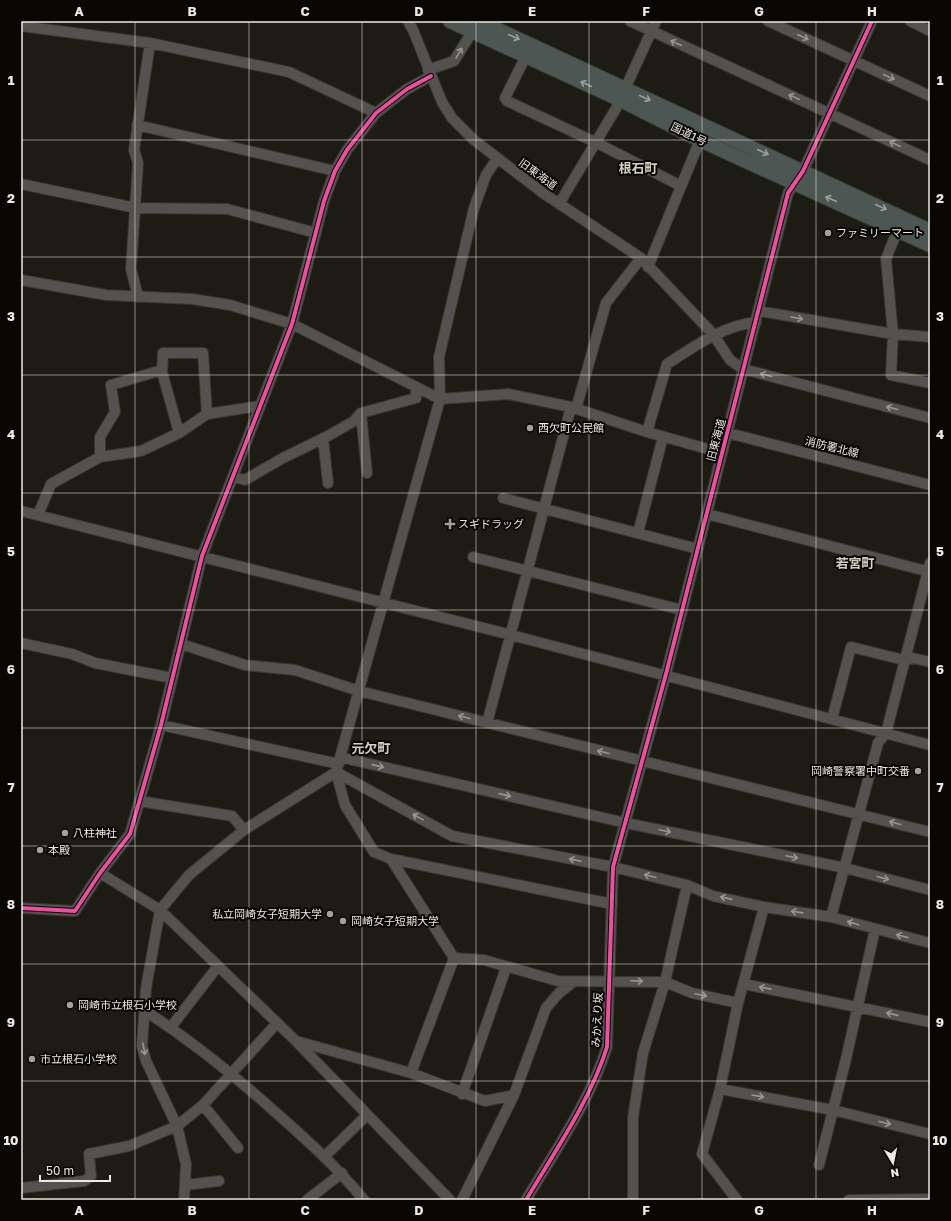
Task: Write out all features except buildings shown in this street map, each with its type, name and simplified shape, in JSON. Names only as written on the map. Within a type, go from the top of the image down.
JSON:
[{"type":"highway","name":"国道1号","points":[[450,21],[478,23],[623,95],[700,140],[898,229],[930,245]]},
{"type":"highway","name":"国道1号","points":[[478,23],[526,56],[623,95],[929,226]]},
{"type":"street","name":"旧東海道","points":[[408,21],[442,102],[452,118],[474,140],[497,159],[559,204],[641,258],[713,334],[730,360],[743,369],[666,674]]},
{"type":"street","points":[[630,21],[930,160]]},
{"type":"street","points":[[559,204],[597,143],[623,95],[656,21]]},
{"type":"street","points":[[768,21],[930,96]]},
{"type":"street","points":[[872,21],[803,171],[788,193],[743,369],[930,418]]},
{"type":"street","points":[[910,21],[930,31]]},
{"type":"street","points":[[21,908],[75,911],[130,834],[161,725],[202,556],[234,477],[259,406],[292,324],[324,201],[335,171],[347,150],[376,114],[429,73],[454,61],[478,23]]},
{"type":"street","points":[[21,26],[150,43],[289,72],[376,114]]},
{"type":"street","points":[[138,297],[131,269],[138,163],[134,150],[150,43]]},
{"type":"street","points":[[526,56],[505,98],[507,101],[597,143],[681,186]]},
{"type":"street","points":[[137,125],[335,171]]},
{"type":"street","points":[[648,267],[700,140]]},
{"type":"street","points":[[497,159],[486,175],[472,215],[439,357],[440,399],[338,764],[345,805],[374,852],[391,859],[612,904]]},
{"type":"street","points":[[21,184],[136,208],[227,209],[316,233]]},
{"type":"street","points":[[898,229],[886,259],[893,334],[891,375],[930,383]]},
{"type":"street","points":[[487,723],[543,508],[606,303],[641,258]]},
{"type":"street","points":[[21,280],[106,295],[192,299],[230,305],[292,324],[440,399],[508,394],[573,408],[663,437],[722,453]]},
{"type":"street","points":[[759,311],[893,334],[930,337]]},
{"type":"street","points":[[647,432],[667,364],[713,334],[747,323],[756,322]]},
{"type":"street","points":[[180,433],[162,370],[163,353],[203,353],[207,414]]},
{"type":"street","points":[[100,456],[100,436],[115,412],[111,385],[162,370]]},
{"type":"street","points":[[234,477],[246,480],[283,458],[354,421],[361,413],[416,398],[416,387]]},
{"type":"street","points":[[38,515],[51,484],[100,456],[141,451],[180,433],[207,414],[259,406]]},
{"type":"street","points":[[361,413],[367,473]]},
{"type":"street","name":"消防署北線","points":[[728,433],[930,485]]},
{"type":"street","points":[[638,533],[663,437]]},
{"type":"street","points":[[323,438],[328,483]]},
{"type":"street","points":[[504,498],[698,549]]},
{"type":"street","points":[[21,511],[511,634],[930,745]]},
{"type":"street","points":[[707,514],[929,569],[904,660],[886,734],[878,742],[831,917]]},
{"type":"street","points":[[473,557],[682,610]]},
{"type":"street","points":[[21,643],[72,654],[95,663],[172,678]]},
{"type":"street","points":[[181,644],[245,665],[295,670],[358,691],[641,762],[859,813],[930,832]]},
{"type":"street","points":[[832,719],[851,647],[904,660],[913,658],[930,662]]},
{"type":"street","name":"みかえり坂","points":[[526,1200],[588,1093],[600,1068],[607,1046],[608,980],[613,867],[666,674]]},
{"type":"street","points":[[161,725],[338,764],[845,868],[930,890]]},
{"type":"street","points":[[184,1200],[186,1164],[177,1126],[146,1061],[142,1046],[146,988],[160,910],[189,875],[244,830],[338,764]]},
{"type":"street","points":[[338,764],[452,836],[613,867],[687,885],[713,896],[764,907],[831,917],[930,943]]},
{"type":"street","points":[[140,801],[232,816],[244,830]]},
{"type":"street","points":[[391,859],[454,958]]},
{"type":"street","points":[[100,874],[160,910],[296,1041],[450,1200]]},
{"type":"street","points":[[633,1200],[633,1117],[643,1053],[665,982],[687,885]]},
{"type":"street","points":[[737,1200],[702,1154],[720,1089],[738,1003],[764,907]]},
{"type":"street","points":[[819,1165],[875,929]]},
{"type":"street","points":[[454,958],[484,960],[506,968],[558,981],[573,982],[608,980],[665,982],[692,993],[738,1003]]},
{"type":"street","points":[[411,1073],[454,958]]},
{"type":"street","points":[[171,1027],[218,966]]},
{"type":"street","points":[[462,1094],[506,968]]},
{"type":"street","points":[[462,1200],[514,1094],[546,1008],[559,993],[573,982]]},
{"type":"street","points":[[744,984],[930,1022]]},
{"type":"street","points":[[144,1010],[171,1027],[232,1074],[325,1156],[342,1173],[364,1200]]},
{"type":"street","points":[[21,1188],[84,1181],[91,1176],[89,1154],[129,1146],[177,1126],[203,1105],[277,1023]]},
{"type":"street","points":[[296,1041],[411,1073],[462,1094],[485,1101],[514,1094]]},
{"type":"street","points":[[720,1089],[833,1110],[930,1134]]},
{"type":"street","points":[[203,1105],[238,1148]]},
{"type":"street","points":[[325,1156],[367,1115]]},
{"type":"street","points":[[307,1200],[342,1173]]},
{"type":"street","points":[[185,1185],[219,1181]]},
{"type":"street","points":[[849,1200],[930,1199]]},
{"type":"cycle path","points":[[526,1200],[582,1106],[600,1067],[607,1047],[613,867],[666,674],[788,193],[803,171],[872,21]]},
{"type":"cycle path","points":[[21,908],[75,911],[100,873],[130,834],[161,725],[202,556],[292,324],[324,201],[335,171],[347,150],[376,113],[407,89],[431,76]]},
{"type":"place","name":"ファミリーマート","points":[[828,233]]},
{"type":"place","name":"西欠町公民館","points":[[530,428]]},
{"type":"place","name":"スギドラッグ","points":[[450,524]]},
{"type":"place","name":"岡崎警察署中町交番","points":[[918,771]]},
{"type":"place","name":"八柱神社","points":[[65,833]]},
{"type":"place","name":"本殿","points":[[40,850]]},
{"type":"place","name":"私立岡崎女子短期大学","points":[[330,914]]},
{"type":"place","name":"岡崎女子短期大学","points":[[343,921]]},
{"type":"place","name":"岡崎市立根石小学校","points":[[70,1005]]},
{"type":"place","name":"市立根石小学校","points":[[32,1059]]},
{"type":"district","name":"根石町","points":[[638,168]]},
{"type":"district","name":"若宮町","points":[[855,563]]},
{"type":"district","name":"元欠町","points":[[371,748]]}]
